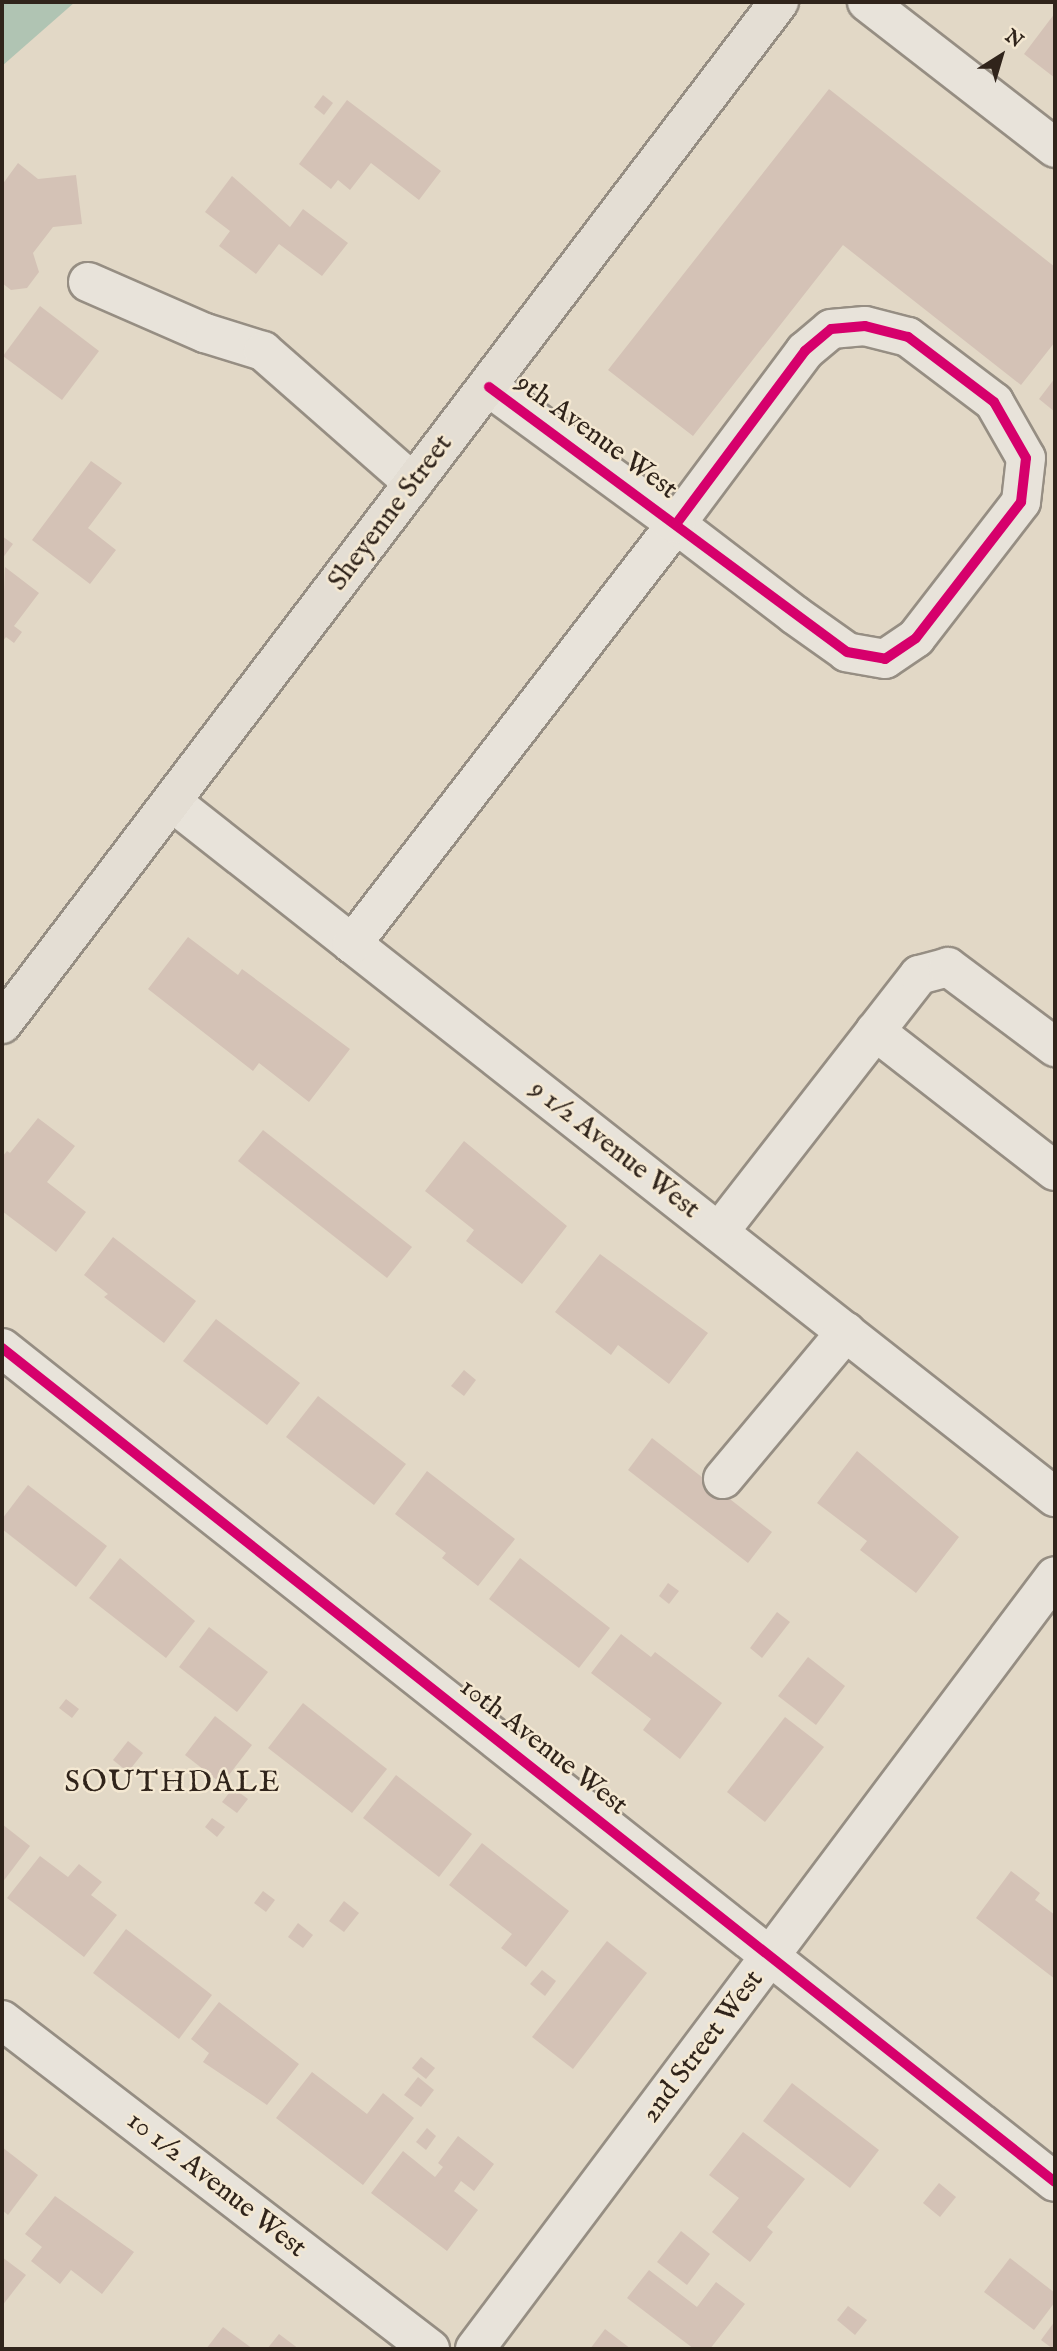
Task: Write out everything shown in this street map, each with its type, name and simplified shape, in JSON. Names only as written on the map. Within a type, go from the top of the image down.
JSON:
[{"type":"main road","name":"Sheyenne Street","points":[[2,1024],[489,387],[779,2]]},
{"type":"street","points":[[867,2],[1055,148]]},
{"type":"street","points":[[88,282],[205,333],[262,351],[413,483]]},
{"type":"street","name":"9th Avenue West","points":[[489,387],[847,652],[885,659],[916,638],[1021,502],[1026,458],[994,402],[908,337],[866,326],[831,329],[805,351],[676,524]]},
{"type":"street","points":[[352,944],[676,524]]},
{"type":"street","name":"9 1/2 Avenue West","points":[[172,802],[1055,1497]]},
{"type":"street","points":[[719,1232],[919,975],[948,967],[1055,1047]]},
{"type":"street","points":[[875,1031],[1055,1171]]},
{"type":"street","points":[[723,1479],[846,1332]]},
{"type":"street","name":"10th Avenue West","points":[[2,1348],[1055,2182]]},
{"type":"street","name":"2nd Street West","points":[[475,2349],[1055,1576]]},
{"type":"street","name":"10 1/2 Avenue West","points":[[2,2021],[430,2349]]},
{"type":"shaded area","points":[[2,2],[75,2],[2,66]]},
{"type":"building","points":[[1055,13],[1055,78],[1024,54]]},
{"type":"building","points":[[829,89],[1055,267],[1055,342],[1021,385],[843,245],[693,436],[608,370]]},
{"type":"building","points":[[323,95],[333,103],[324,115],[314,107]]},
{"type":"building","points":[[347,100],[441,171],[419,200],[371,163],[350,190],[338,180],[331,189],[299,164]]},
{"type":"building","points":[[18,163],[38,179],[76,175],[82,224],[53,227],[33,253],[39,272],[27,288],[11,290],[2,283],[2,185]]},
{"type":"building","points":[[232,176],[290,227],[303,209],[348,243],[322,276],[279,244],[256,274],[219,246],[230,231],[205,212]]},
{"type":"building","points":[[40,306],[99,351],[62,400],[3,356]]},
{"type":"building","points":[[1055,378],[1055,412],[1039,399]]},
{"type":"building","points":[[91,461],[122,483],[88,528],[116,550],[90,584],[32,540]]},
{"type":"building","points":[[2,536],[13,544],[2,559]]},
{"type":"building","points":[[5,567],[39,593],[14,626],[22,632],[14,643],[6,637],[2,642]]},
{"type":"building","points":[[188,937],[238,975],[242,969],[350,1049],[309,1102],[259,1063],[253,1071],[148,989]]},
{"type":"building","points":[[38,1118],[75,1146],[47,1182],[86,1212],[56,1252],[2,1211],[2,1157],[7,1151],[10,1153]]},
{"type":"building","points":[[263,1130],[412,1247],[387,1278],[238,1161]]},
{"type":"building","points":[[464,1141],[567,1226],[522,1284],[466,1241],[474,1230],[425,1191]]},
{"type":"building","points":[[113,1237],[196,1301],[164,1343],[104,1297],[108,1294],[84,1275]]},
{"type":"building","points":[[600,1254],[708,1333],[669,1384],[618,1345],[611,1355],[555,1312]]},
{"type":"building","points":[[216,1319],[300,1383],[267,1425],[183,1361]]},
{"type":"building","points":[[464,1370],[476,1380],[464,1396],[451,1386]]},
{"type":"building","points":[[318,1396],[406,1464],[374,1505],[286,1437]]},
{"type":"building","points":[[652,1438],[772,1532],[748,1563],[628,1470]]},
{"type":"building","points":[[857,1451],[959,1537],[916,1593],[860,1550],[867,1541],[817,1503]]},
{"type":"building","points":[[427,1471],[515,1539],[478,1586],[442,1558],[446,1553],[395,1514]]},
{"type":"building","points":[[28,1485],[107,1546],[76,1587],[2,1529],[2,1519]]},
{"type":"building","points":[[120,1558],[195,1621],[166,1658],[89,1598]]},
{"type":"building","points":[[520,1558],[610,1628],[579,1668],[489,1599]]},
{"type":"building","points":[[668,1583],[679,1591],[669,1604],[659,1596]]},
{"type":"building","points":[[777,1612],[790,1622],[762,1658],[750,1648]]},
{"type":"building","points":[[209,1627],[268,1672],[237,1712],[179,1667]]},
{"type":"building","points":[[621,1634],[651,1657],[655,1652],[722,1703],[680,1759],[643,1730],[651,1719],[591,1673]]},
{"type":"building","points":[[808,1657],[845,1686],[816,1725],[778,1696]]},
{"type":"building","points":[[66,1699],[79,1709],[72,1718],[59,1708]]},
{"type":"building","points":[[303,1703],[387,1769],[352,1813],[268,1748]]},
{"type":"building","points":[[215,1716],[252,1745],[222,1784],[185,1755]]},
{"type":"building","points":[[785,1717],[824,1747],[765,1822],[727,1792]]},
{"type":"building","points":[[128,1741],[143,1753],[128,1772],[113,1760]]},
{"type":"building","points":[[396,1775],[472,1834],[439,1877],[363,1818]]},
{"type":"building","points":[[233,1788],[248,1799],[237,1813],[222,1802]]},
{"type":"building","points":[[212,1818],[225,1827],[217,1837],[205,1827]]},
{"type":"building","points":[[2,1824],[30,1846],[2,1883]]},
{"type":"building","points":[[482,1843],[569,1911],[526,1967],[501,1948],[512,1934],[449,1885]]},
{"type":"building","points":[[40,1856],[68,1877],[79,1864],[102,1882],[91,1895],[117,1915],[84,1957],[7,1898]]},
{"type":"building","points":[[1011,1871],[1040,1893],[1035,1900],[1055,1915],[1055,1979],[976,1918]]},
{"type":"building","points":[[263,1891],[275,1900],[266,1912],[254,1903]]},
{"type":"building","points":[[344,1901],[359,1913],[344,1932],[329,1921]]},
{"type":"building","points":[[298,1923],[313,1935],[303,1948],[288,1937]]},
{"type":"building","points":[[126,1929],[212,1995],[179,2039],[93,1973]]},
{"type":"building","points":[[607,1941],[647,1973],[573,2069],[532,2037]]},
{"type":"building","points":[[542,1970],[556,1981],[545,1996],[530,1984]]},
{"type":"building","points":[[219,2002],[299,2064],[267,2105],[203,2062],[209,2053],[191,2039]]},
{"type":"building","points":[[421,2057],[435,2068],[426,2079],[412,2068]]},
{"type":"building","points":[[312,2072],[367,2114],[383,2093],[414,2118],[363,2185],[276,2118]]},
{"type":"building","points":[[418,2077],[434,2090],[421,2107],[404,2095]]},
{"type":"building","points":[[792,2083],[879,2150],[850,2188],[763,2121]]},
{"type":"building","points":[[427,2128],[436,2136],[426,2150],[416,2142]]},
{"type":"building","points":[[743,2132],[805,2179],[767,2227],[773,2232],[750,2262],[712,2232],[739,2198],[709,2175]]},
{"type":"building","points":[[458,2136],[494,2164],[474,2191],[461,2181],[454,2191],[478,2210],[447,2251],[371,2193],[403,2151],[435,2177],[443,2167],[438,2163]]},
{"type":"building","points":[[2,2147],[38,2175],[8,2215],[2,2210]]},
{"type":"building","points":[[939,2183],[956,2197],[940,2217],[923,2203]]},
{"type":"building","points":[[55,2196],[134,2252],[102,2294],[71,2270],[60,2284],[31,2261],[42,2247],[25,2234]]},
{"type":"building","points":[[681,2231],[710,2254],[687,2285],[657,2262]]},
{"type":"building","points":[[2,2257],[26,2275],[2,2306]]},
{"type":"building","points":[[1010,2258],[1055,2293],[1055,2302],[1034,2330],[984,2292]]},
{"type":"building","points":[[649,2270],[697,2307],[716,2282],[745,2304],[710,2349],[694,2349],[627,2298]]},
{"type":"building","points":[[848,2306],[867,2320],[855,2335],[837,2320]]},
{"type":"building","points":[[1055,2321],[1055,2349],[1053,2349],[1041,2340]]},
{"type":"building","points":[[223,2327],[253,2349],[206,2349]]},
{"type":"building","points":[[605,2329],[631,2349],[590,2349]]},
{"type":"building","points":[[279,2334],[299,2349],[267,2349]]},
{"type":"cycle path","points":[[489,387],[847,652],[885,659],[916,638],[1021,502],[1026,458],[994,402],[908,337],[865,326],[831,329],[805,351],[676,524]]},
{"type":"cycle path","points":[[2,1348],[1055,2182]]},
{"type":"district","name":"SOUTHDALE","points":[[173,1783]]}]
